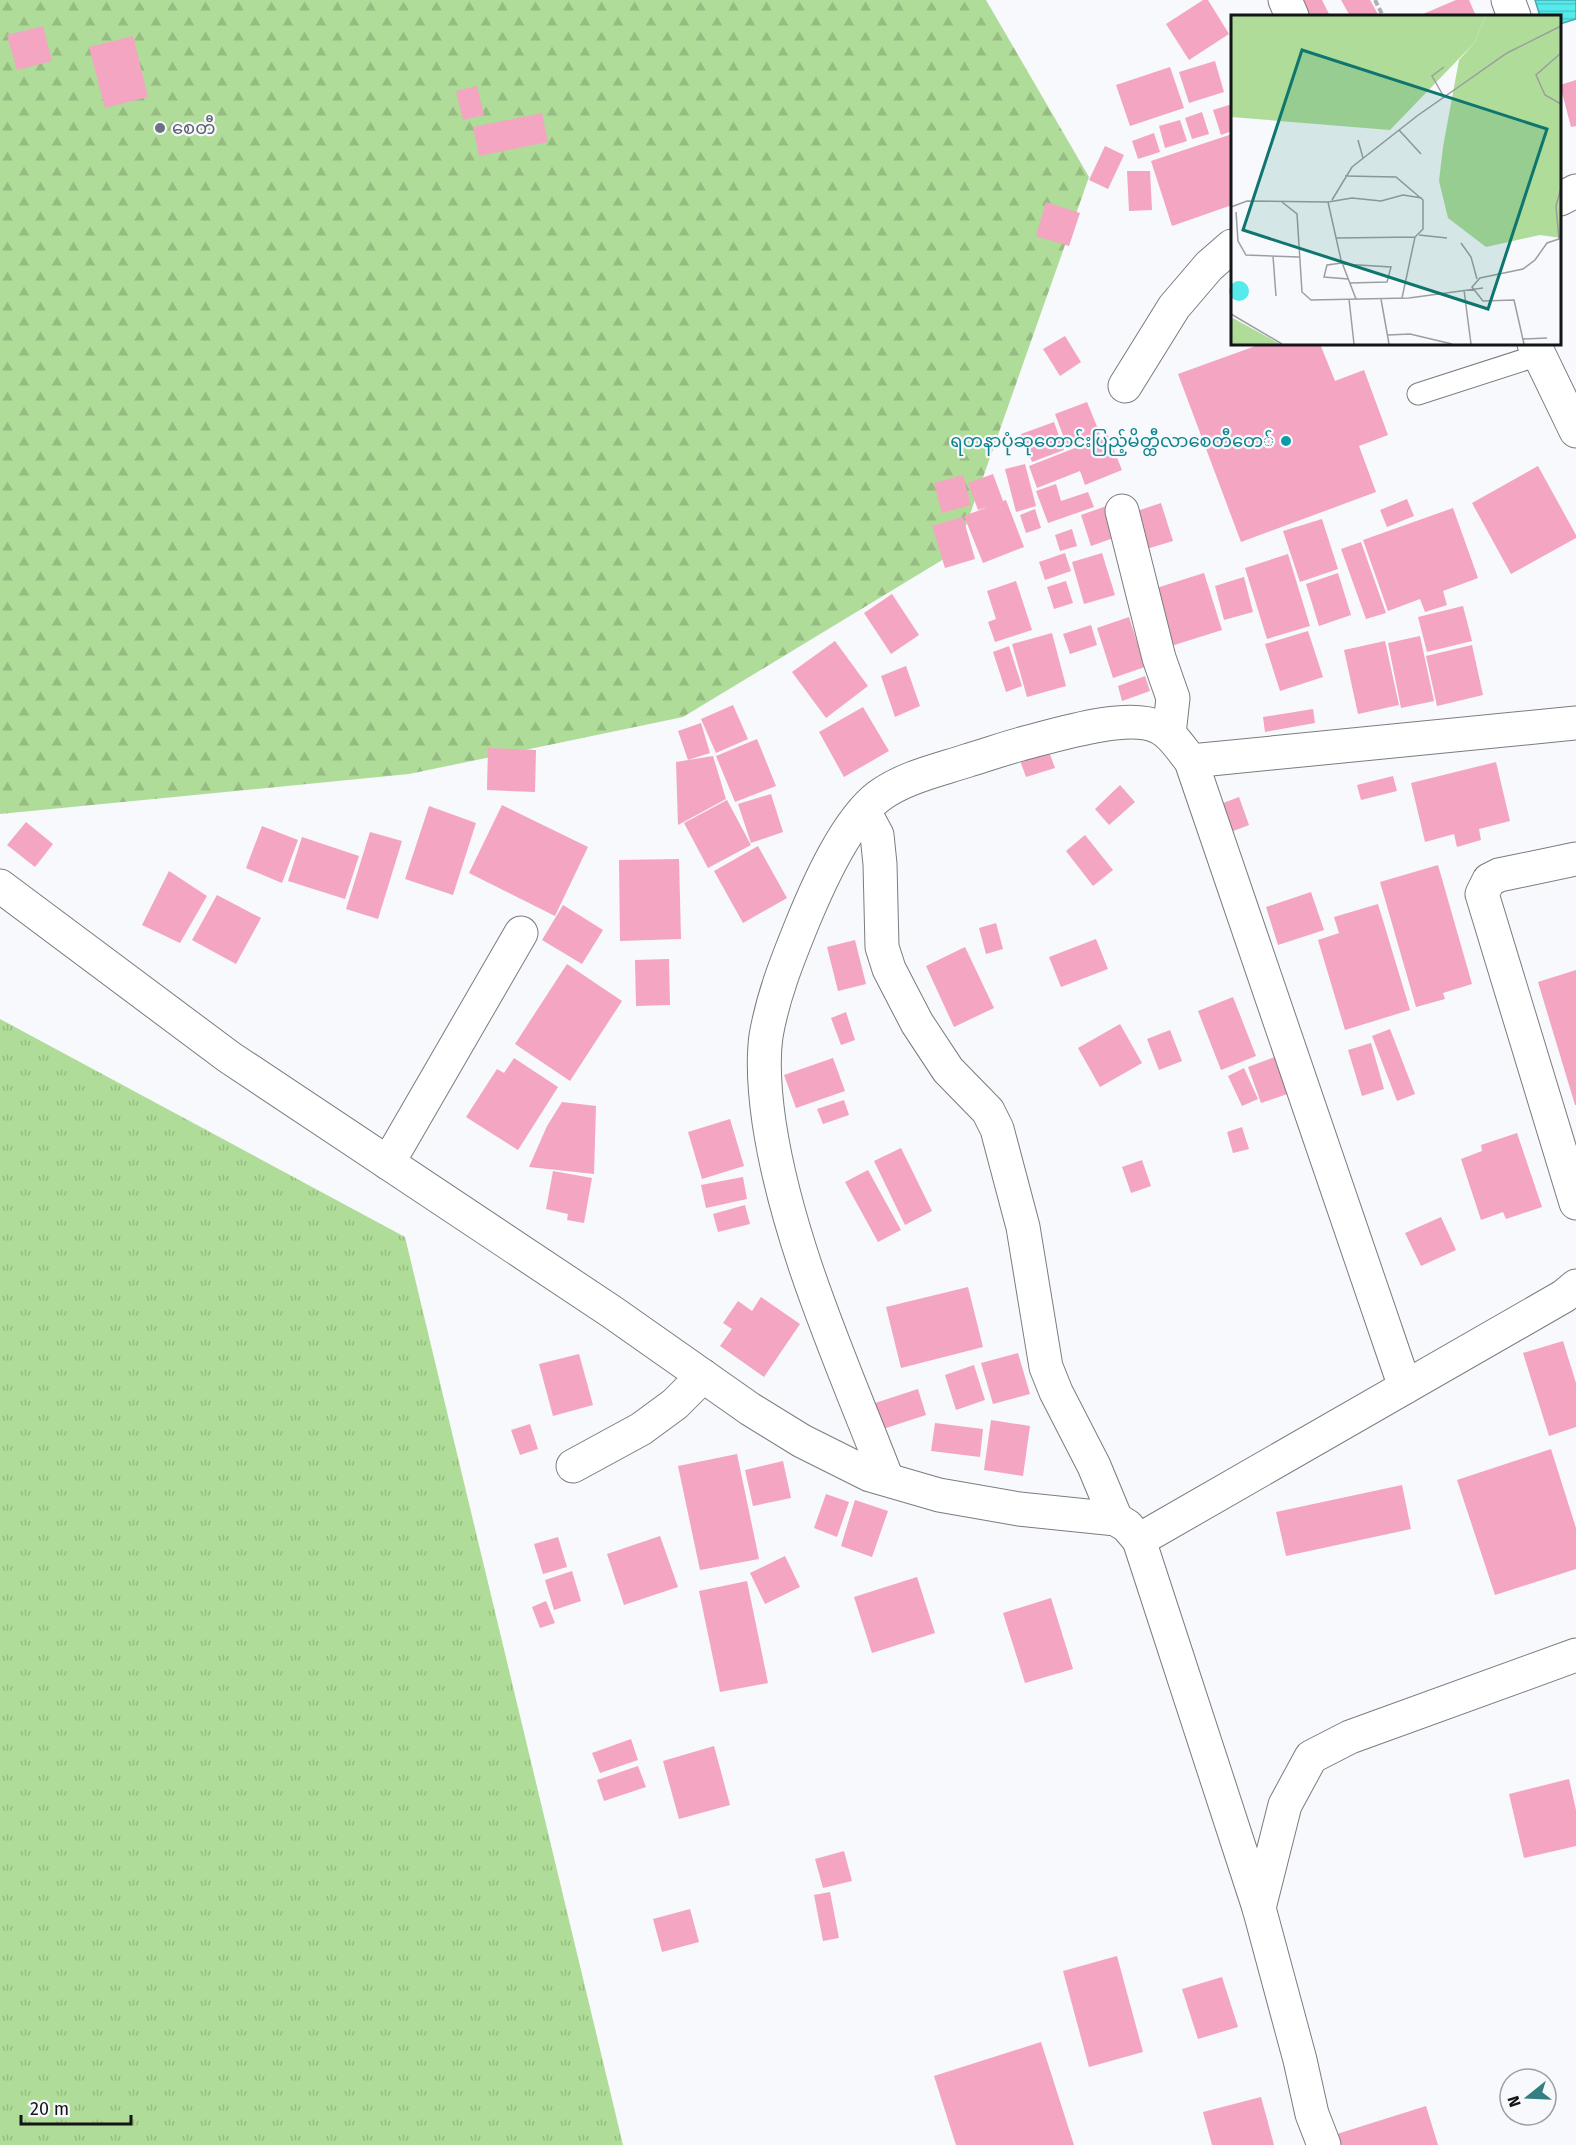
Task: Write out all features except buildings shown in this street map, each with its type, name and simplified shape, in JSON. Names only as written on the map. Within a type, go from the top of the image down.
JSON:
[{"type":"street","points":[[1285,0],[1292,15]]},
{"type":"street","points":[[1508,0],[1514,15]]},
{"type":"street","points":[[1561,198],[1576,191]]},
{"type":"street","points":[[1125,386],[1173,307],[1209,266],[1231,248]]},
{"type":"street","points":[[1537,350],[1576,431]]},
{"type":"street","points":[[1122,511],[1159,658],[1173,698],[1169,734]]},
{"type":"street","points":[[887,1479],[825,1318],[785,1203],[773,1152],[764,1068],[766,1038],[777,984],[831,858],[864,811],[880,795],[921,775],[1012,746],[1082,728],[1109,724],[1145,723],[1169,734],[1191,761],[1405,1387]]},
{"type":"street","points":[[1191,761],[1576,723]]},
{"type":"street","points":[[864,811],[877,835],[882,947],[889,969],[917,1023],[948,1070],[988,1111],[997,1129],[1023,1227],[1046,1368],[1056,1392],[1128,1529],[1259,1908],[1300,2060],[1312,2114],[1323,2145]]},
{"type":"street","points":[[1576,859],[1498,875],[1489,880],[1482,894],[1576,1203]]},
{"type":"street","points":[[3,894],[229,1057],[612,1312],[750,1409],[802,1441],[870,1475],[939,1495],[1128,1529],[1405,1387],[1564,1296],[1576,1286]]},
{"type":"street","points":[[388,1163],[521,933]]},
{"type":"street","points":[[573,1466],[641,1429],[675,1404],[703,1376]]},
{"type":"street","points":[[1259,1908],[1285,1806],[1311,1757],[1350,1737],[1576,1655]]},
{"type":"lane","points":[[1418,394],[1537,350]]},
{"type":"path","points":[[1374,0],[1382,15]]},
{"type":"green space","points":[[0,0],[986,0],[1089,177],[957,551],[683,717],[409,774],[0,814]]},
{"type":"green space","points":[[0,1019],[405,1237],[623,2145],[0,2145]]},
{"type":"water","points":[[1535,0],[1576,0],[1576,19],[1561,24],[1561,15],[1540,15]]},
{"type":"place","name":"စေတီ","points":[[160,128]]},
{"type":"place","name":"ရတနာပုံဆုတောင်းပြည့်မိတ္ထီလာစေတီတေ်","points":[[1286,441]]}]
